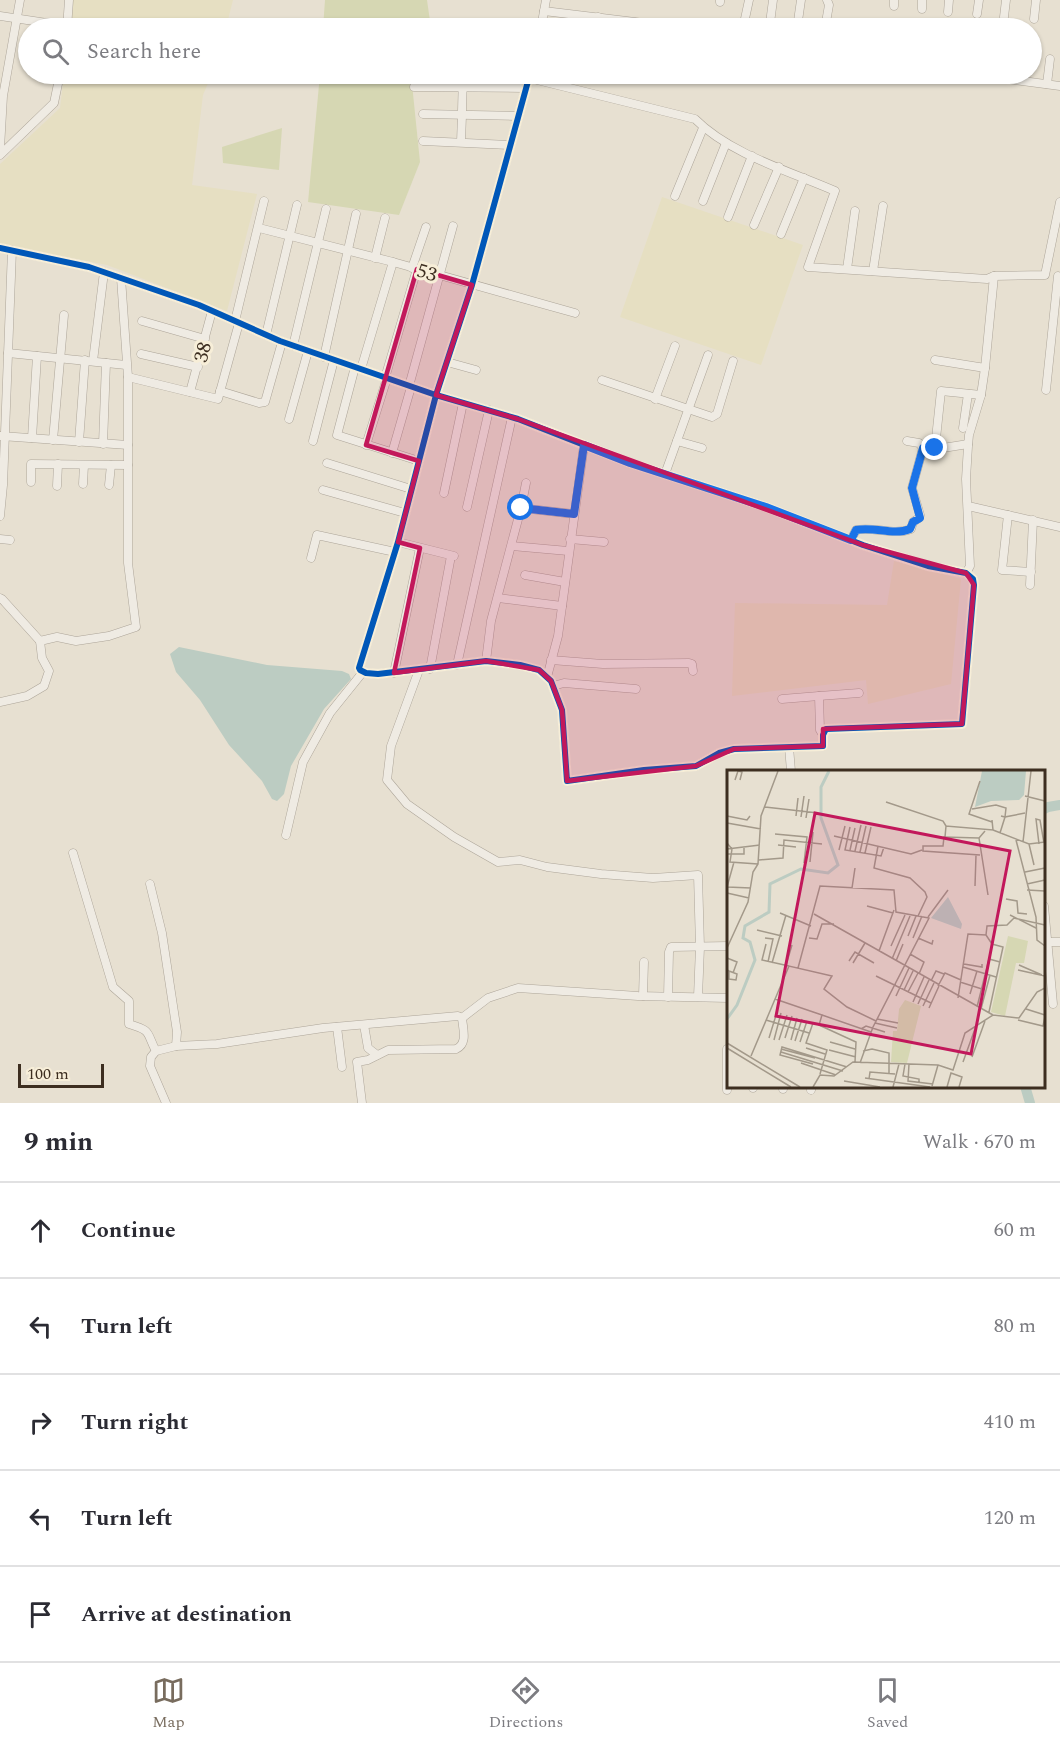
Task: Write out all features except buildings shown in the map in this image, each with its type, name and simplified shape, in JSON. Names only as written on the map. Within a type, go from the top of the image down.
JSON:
[{"type":"street","points":[[0,148],[3,96],[20,0]]},
{"type":"street","points":[[68,18],[69,0]]},
{"type":"street","points":[[543,18],[546,0]]},
{"type":"street","points":[[745,18],[749,0]]},
{"type":"street","points":[[771,18],[773,0]]},
{"type":"street","points":[[798,18],[801,0]]},
{"type":"street","points":[[827,18],[828,0]]},
{"type":"street","points":[[922,0],[922,9]]},
{"type":"street","points":[[948,12],[949,0]]},
{"type":"street","points":[[977,14],[979,0]]},
{"type":"street","points":[[1004,17],[1006,0]]},
{"type":"street","points":[[1034,18],[1036,0]]},
{"type":"street","points":[[544,11],[605,18]]},
{"type":"street","points":[[0,16],[16,18]]},
{"type":"street","points":[[1047,84],[1050,58]]},
{"type":"street","points":[[1042,83],[1060,86]]},
{"type":"street","points":[[0,155],[54,103],[58,84]]},
{"type":"street","points":[[461,142],[462,84]]},
{"type":"street","points":[[286,835],[303,762],[330,713],[361,670],[398,542],[436,395],[472,285],[526,84]]},
{"type":"street","points":[[560,84],[694,119],[726,144],[835,191],[808,267],[987,279],[994,276],[1059,276],[1046,390]]},
{"type":"street","points":[[414,87],[525,88]]},
{"type":"street","points":[[423,114],[462,113],[517,116]]},
{"type":"street","points":[[675,196],[703,128]]},
{"type":"street","points":[[423,141],[509,145]]},
{"type":"street","points":[[703,201],[726,144]]},
{"type":"street","points":[[728,217],[752,156]]},
{"type":"street","points":[[754,225],[778,167]]},
{"type":"street","points":[[781,234],[804,178]]},
{"type":"street","points":[[128,377],[218,399],[264,201]]},
{"type":"street","points":[[1045,275],[1060,202]]},
{"type":"street","points":[[266,335],[297,205]]},
{"type":"street","points":[[873,271],[883,206]]},
{"type":"street","points":[[293,346],[326,209]]},
{"type":"street","points":[[846,269],[855,211]]},
{"type":"street","points":[[324,357],[356,214]]},
{"type":"street","points":[[375,258],[385,218]]},
{"type":"street","points":[[392,453],[453,226]]},
{"type":"street","points":[[366,445],[426,227]]},
{"type":"street","name":"53","points":[[259,228],[393,262],[575,313]]},
{"type":"street","points":[[0,248],[104,272],[212,311],[282,342],[324,357],[436,395],[512,417],[630,463],[766,507],[851,540],[928,566],[966,573],[973,579],[974,585],[962,724],[826,729],[823,735],[823,746],[734,749],[719,753],[696,765],[567,781],[562,710],[553,686],[539,670],[486,661],[394,673],[378,674],[361,670]]},
{"type":"street","points":[[0,516],[12,250]]},
{"type":"street","points":[[393,262],[338,435],[419,461]]},
{"type":"street","points":[[79,442],[89,361],[104,272]]},
{"type":"street","points":[[966,573],[970,566],[966,479],[968,444],[986,368],[994,276]]},
{"type":"street","points":[[40,641],[57,637],[76,641],[109,636],[136,627],[128,563],[128,377],[121,278]]},
{"type":"street","name":"38","points":[[190,392],[212,311]]},
{"type":"street","points":[[53,440],[64,315]]},
{"type":"street","points":[[142,321],[205,339]]},
{"type":"street","points":[[220,391],[259,403],[265,402],[282,342]]},
{"type":"street","points":[[655,399],[675,346]]},
{"type":"street","points":[[289,420],[308,351]]},
{"type":"street","points":[[8,353],[126,365]]},
{"type":"street","points":[[141,354],[198,367]]},
{"type":"street","points":[[665,474],[708,355]]},
{"type":"street","points":[[32,438],[37,356]]},
{"type":"street","points":[[313,441],[334,360]]},
{"type":"street","points":[[935,360],[986,368]]},
{"type":"street","points":[[602,380],[708,417],[717,414],[733,361]]},
{"type":"street","points":[[447,362],[476,370]]},
{"type":"street","points":[[103,444],[106,363]]},
{"type":"street","points":[[935,448],[941,391],[981,395]]},
{"type":"street","points":[[963,428],[968,394]]},
{"type":"street","points":[[444,493],[463,403]]},
{"type":"street","points":[[467,507],[489,410]]},
{"type":"street","points":[[453,666],[512,417]]},
{"type":"street","points":[[2,436],[128,446]]},
{"type":"street","points":[[677,441],[702,448]]},
{"type":"street","points":[[907,441],[919,443],[923,448]]},
{"type":"street","points":[[923,448],[968,444]]},
{"type":"street","points":[[547,677],[558,636],[584,445]]},
{"type":"street","points":[[851,540],[856,530],[908,531],[913,522],[920,518],[912,488],[923,448]]},
{"type":"street","points":[[327,463],[411,489]]},
{"type":"street","points":[[31,482],[31,464],[128,465]]},
{"type":"street","points":[[57,486],[58,464]]},
{"type":"street","points":[[83,484],[84,465]]},
{"type":"street","points":[[109,485],[111,465]]},
{"type":"street","points":[[486,661],[491,621],[512,546],[526,483]]},
{"type":"street","points":[[323,490],[405,513]]},
{"type":"street","points":[[968,506],[1060,527]]},
{"type":"street","points":[[521,508],[574,514]]},
{"type":"street","points":[[1008,515],[1002,570],[1031,572]]},
{"type":"street","points":[[1030,585],[1033,520]]},
{"type":"street","points":[[311,558],[317,534],[395,552]]},
{"type":"street","points":[[570,539],[604,542]]},
{"type":"street","points":[[0,540],[10,540]]},
{"type":"street","points":[[398,542],[452,556],[430,669]]},
{"type":"street","points":[[512,546],[568,551]]},
{"type":"street","points":[[394,673],[420,548]]},
{"type":"street","points":[[525,575],[565,582]]},
{"type":"street","points":[[0,598],[40,641],[42,658],[49,671],[44,686],[27,696],[0,702]]},
{"type":"street","points":[[498,598],[562,606]]},
{"type":"street","points":[[551,660],[603,664],[689,663],[692,664],[693,671]]},
{"type":"street","points":[[419,670],[391,746],[387,780],[407,804],[454,837],[498,862],[520,860],[547,867],[653,878],[698,874],[700,947],[698,997]]},
{"type":"street","points":[[553,686],[564,683],[636,689]]},
{"type":"street","points":[[782,699],[859,693]]},
{"type":"street","points":[[819,696],[820,730],[823,735]]},
{"type":"street","points":[[789,747],[791,770]]},
{"type":"street","points":[[73,853],[113,987],[129,1001],[129,1024],[144,1028],[152,1038],[156,1051]]},
{"type":"street","points":[[150,884],[162,933],[178,1038],[176,1046]]},
{"type":"street","points":[[1053,1004],[1045,942],[1060,942]]},
{"type":"street","points":[[668,997],[669,949],[727,946]]},
{"type":"street","points":[[643,996],[644,962]]},
{"type":"street","points":[[462,1018],[488,998],[518,988],[643,996],[727,998]]},
{"type":"street","points":[[166,1103],[150,1066],[151,1057],[156,1051],[176,1046],[217,1044],[337,1027],[458,1016],[462,1018]]},
{"type":"street","points":[[362,1103],[357,1062],[388,1050],[461,1047],[464,1041],[462,1018]]},
{"type":"street","points":[[364,1025],[368,1048],[377,1055]]},
{"type":"street","points":[[337,1027],[342,1067]]},
{"type":"highlighted area","points":[[417,269],[472,285],[436,395],[518,419],[863,545],[966,573],[974,585],[962,724],[823,729],[823,746],[734,749],[696,766],[567,781],[562,710],[551,681],[539,670],[486,661],[394,673],[420,548],[398,542],[419,461],[366,445]]},
{"type":"shaded area","points":[[72,0],[233,0],[228,18],[70,18]]},
{"type":"shaded area","points":[[63,84],[208,84],[203,95],[192,185],[257,194],[227,311],[107,265],[0,244],[0,164],[60,108]]},
{"type":"shaded area","points":[[662,197],[803,245],[761,365],[620,317]]},
{"type":"shaded area","points":[[894,561],[961,579],[951,684],[868,704],[866,680],[732,696],[735,603],[887,605]]},
{"type":"shaded area","points":[[179,647],[267,665],[342,671],[349,674],[351,679],[324,709],[291,766],[284,794],[277,801],[272,799],[262,781],[229,745],[200,700],[176,672],[170,654]]},
{"type":"green space","points":[[325,0],[427,0],[430,18],[324,18]]},
{"type":"green space","points":[[319,84],[412,84],[420,162],[399,215],[308,202]]},
{"type":"green space","points":[[282,128],[279,170],[223,163],[222,147]]},
{"type":"waterway","points":[[1045,808],[1060,805]]},
{"type":"waterway","points":[[1026,1088],[1030,1103]]},
{"type":"cycle path","points":[[436,395],[472,285],[527,84]]},
{"type":"cycle path","points":[[0,248],[89,267],[199,305],[280,341],[436,395]]},
{"type":"cycle path","points":[[436,395],[518,419],[630,463],[766,507],[863,545],[928,566],[966,573],[973,579],[974,585],[962,724],[826,729],[823,735],[823,746],[734,749],[719,753],[696,766],[644,770],[567,781],[562,710],[551,681],[539,670],[486,661],[378,674],[360,670],[398,542],[436,395]]},
{"type":"route","points":[[521,508],[574,514],[584,445],[674,478],[766,507],[851,540],[856,530],[908,531],[910,529],[913,522],[920,518],[912,488],[923,448],[935,448]]}]
